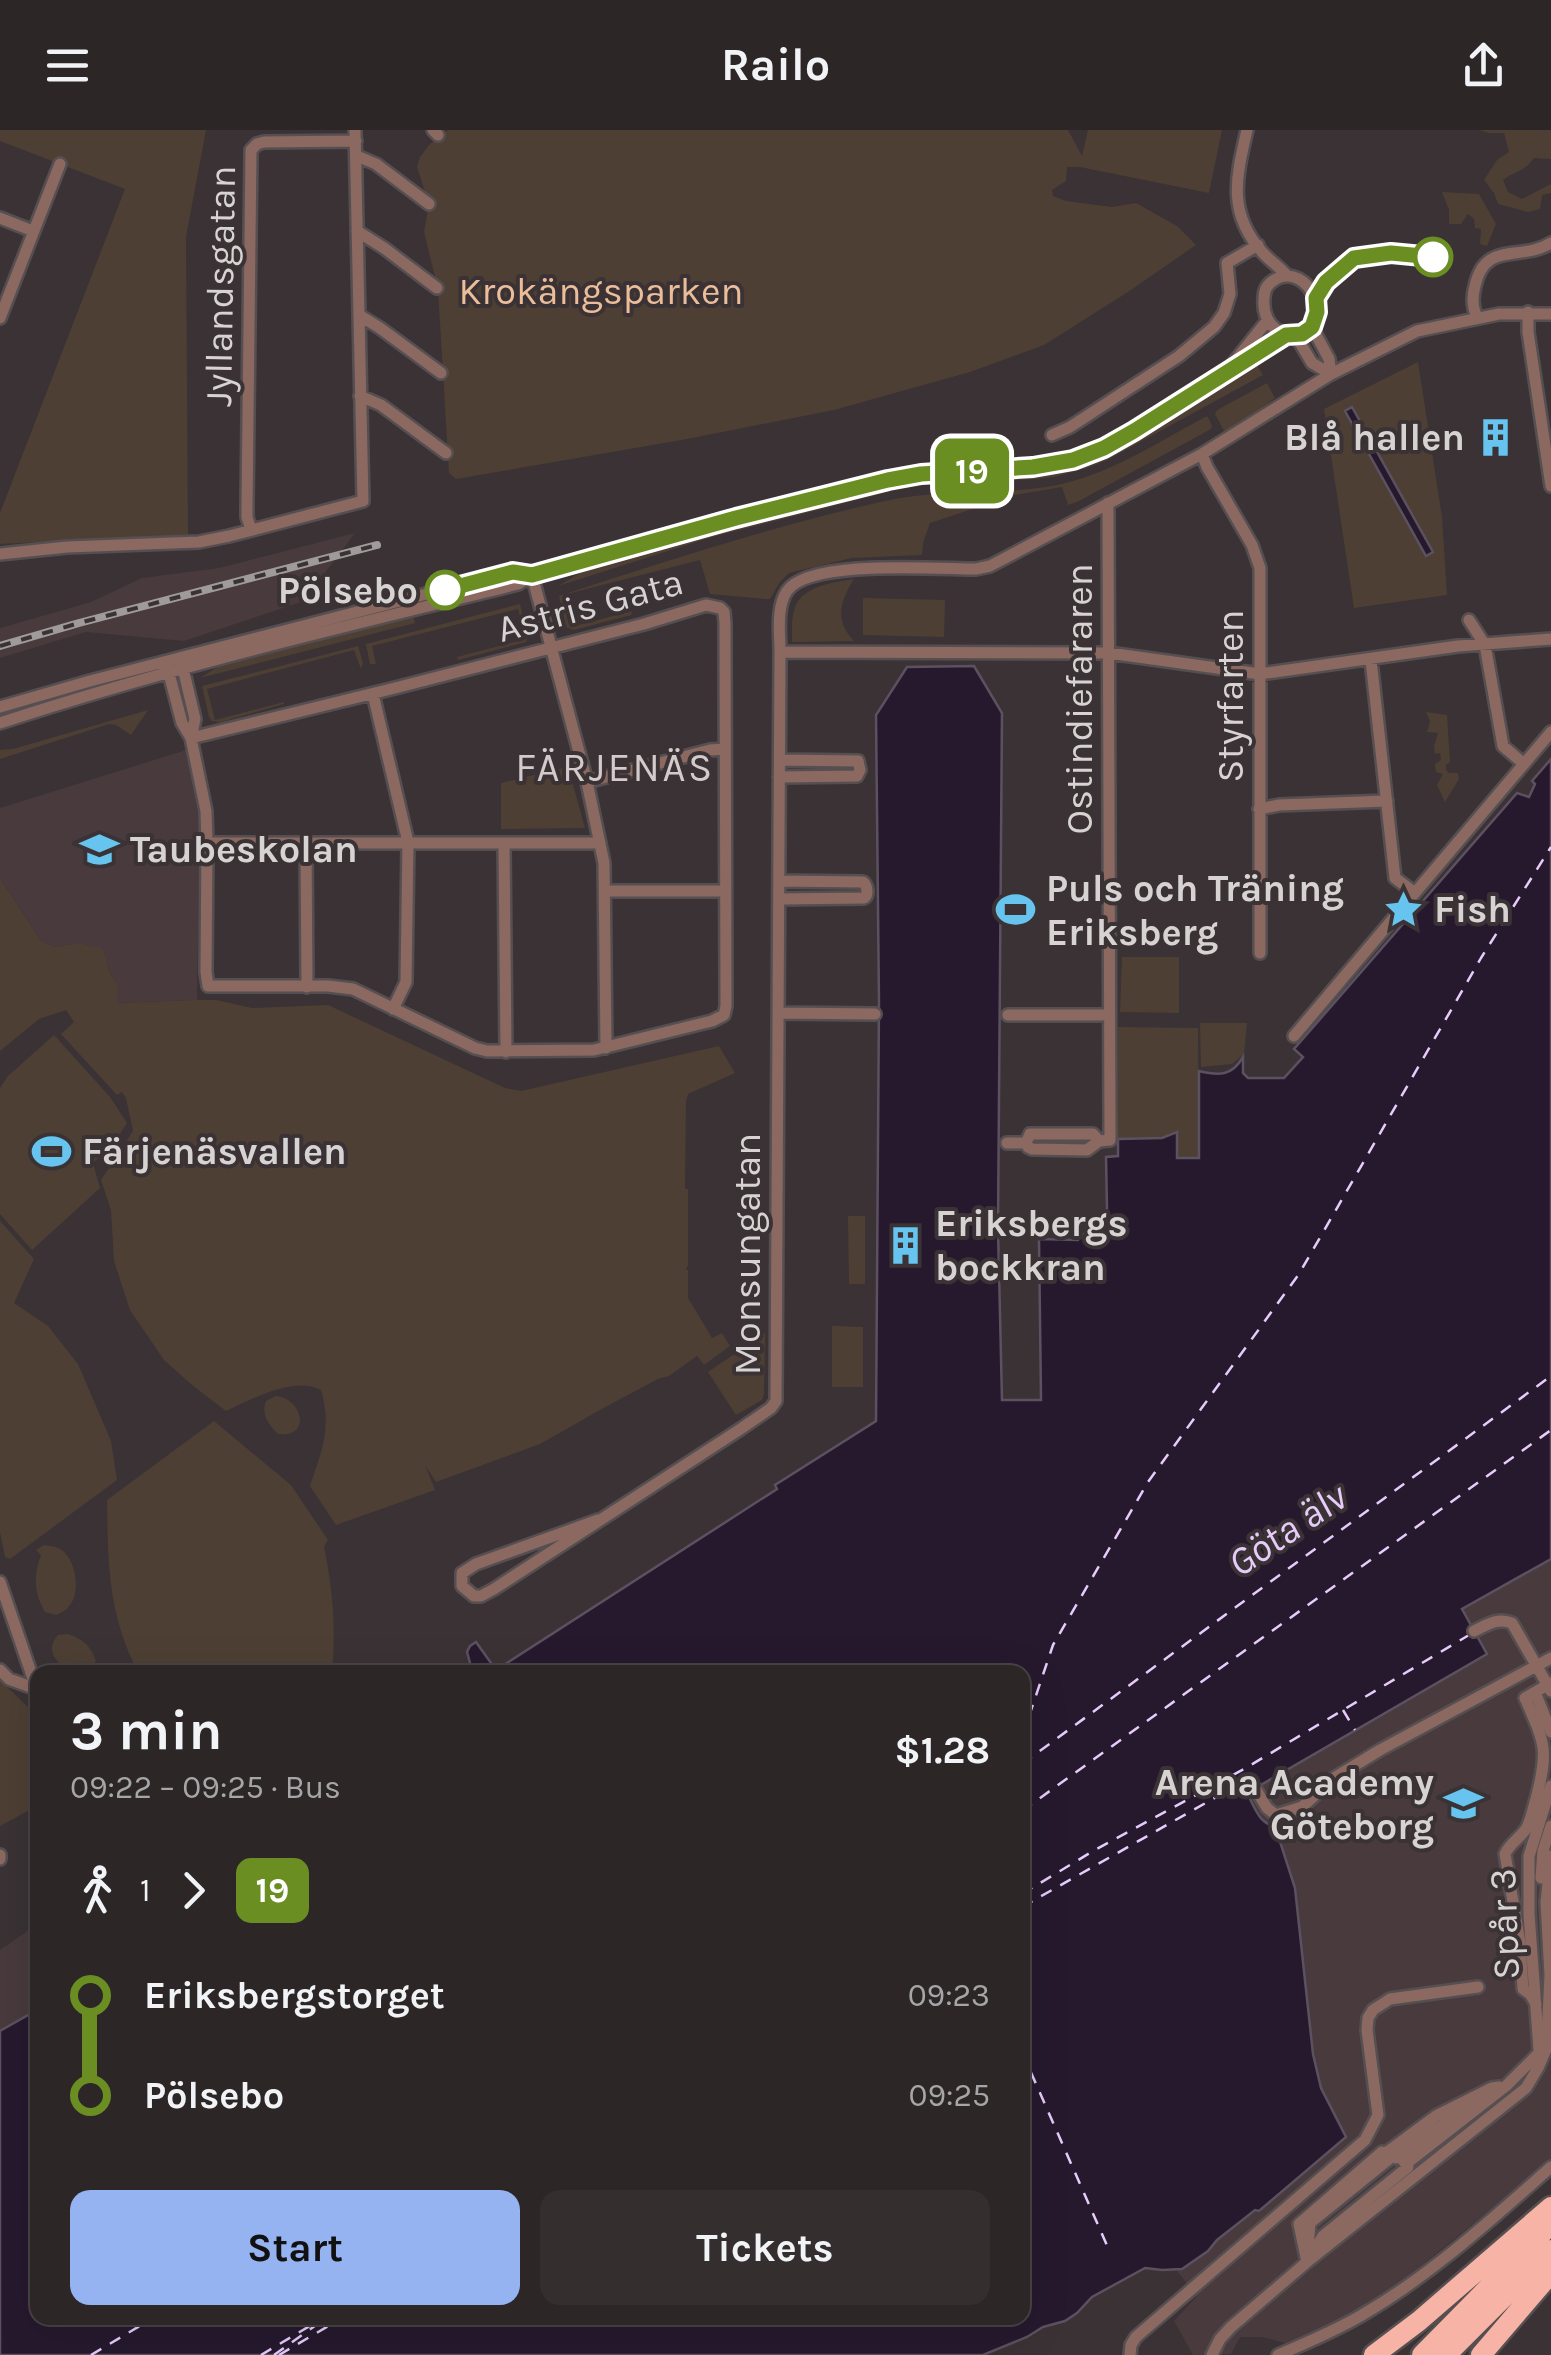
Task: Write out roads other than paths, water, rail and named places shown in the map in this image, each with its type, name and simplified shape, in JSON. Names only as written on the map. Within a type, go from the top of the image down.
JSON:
[{"type":"highway","points":[[1374,2355],[1551,2207]]},
{"type":"highway","points":[[1422,2355],[1551,2224]]},
{"type":"highway","points":[[1446,2355],[1551,2250]]},
{"type":"highway","points":[[1481,2355],[1551,2273]]},
{"type":"street","points":[[0,723],[182,664],[518,584],[532,575],[888,480],[921,474],[1033,467],[1073,460],[1104,448],[1291,335],[1308,332],[1312,327],[1316,298],[1300,280],[1287,276],[1260,249],[1241,220],[1236,192],[1247,130]]},
{"type":"street","name":"Jyllandsgatan","points":[[251,530],[246,505],[251,150],[257,144],[288,135],[356,135]]},
{"type":"street","points":[[0,554],[199,542],[363,501],[356,135]]},
{"type":"street","points":[[357,156],[376,164],[430,204]]},
{"type":"street","points":[[0,318],[60,164]]},
{"type":"street","points":[[0,218],[33,231]]},
{"type":"street","points":[[358,231],[437,288]]},
{"type":"street","points":[[1477,317],[1472,297],[1476,280],[1488,260],[1551,243]]},
{"type":"street","points":[[1260,249],[1267,286]]},
{"type":"street","points":[[1052,435],[1070,428],[1179,356],[1214,326],[1229,302],[1227,264],[1260,249]]},
{"type":"street","points":[[1287,276],[1272,280],[1267,286],[1267,321],[1291,335],[1312,363],[1331,374]]},
{"type":"street","points":[[1528,312],[1551,486]]},
{"type":"street","name":"Monsungatan","points":[[598,1520],[476,1564],[462,1573],[462,1586],[474,1596],[481,1596],[742,1428],[770,1408],[777,1395],[780,652],[782,601],[788,589],[832,572],[857,568],[990,566],[1202,454],[1331,374],[1424,328],[1477,317],[1551,314]]},
{"type":"street","points":[[358,315],[440,373]]},
{"type":"street","points":[[1222,377],[1267,321]]},
{"type":"street","points":[[1312,327],[1329,359],[1331,374]]},
{"type":"street","points":[[360,396],[381,404],[446,453]]},
{"type":"street","name":"Styrfarten","points":[[1202,454],[1252,545],[1260,568],[1260,953]]},
{"type":"street","name":"Ostindiefararen","points":[[1007,1143],[1026,1143],[1030,1134],[1093,1134],[1099,1141],[1110,1140],[1108,503]]},
{"type":"street","points":[[532,575],[604,862],[606,1048]]},
{"type":"street","name":"Astris Gata","points":[[168,668],[182,723],[191,738],[206,811],[208,986],[353,989],[475,1048],[506,1052],[606,1048],[724,1015],[725,623],[720,608],[706,605],[191,738]]},
{"type":"street","points":[[1469,620],[1485,645],[1502,746],[1524,764]]},
{"type":"street","points":[[780,652],[1108,654],[1260,674],[1458,646],[1551,639]]},
{"type":"street","points":[[1371,660],[1395,878],[1415,893]]},
{"type":"street","name":"Astris Gata","points":[[182,664],[195,719],[191,738]]},
{"type":"street","points":[[0,707],[36,695],[168,668]]},
{"type":"street","points":[[373,694],[408,842],[406,982],[393,1009]]},
{"type":"street","points":[[1294,1036],[1551,732]]},
{"type":"street","points":[[587,782],[724,749]]},
{"type":"street","points":[[780,760],[860,763],[857,776],[780,778]]},
{"type":"street","points":[[1260,809],[1387,801]]},
{"type":"street","points":[[208,843],[600,843]]},
{"type":"street","points":[[504,843],[506,1052]]},
{"type":"street","points":[[306,844],[307,987]]},
{"type":"street","points":[[779,881],[864,882],[867,894],[864,898],[779,898]]},
{"type":"street","points":[[605,891],[725,891]]},
{"type":"street","points":[[778,1013],[875,1014]]},
{"type":"street","points":[[1008,1015],[1108,1015]]},
{"type":"street","points":[[0,1582],[30,1670]]},
{"type":"street","points":[[1474,1631],[1494,1622],[1512,1622],[1537,1665],[1550,1768],[1531,1832],[1511,1855],[1526,1942],[1529,1987],[1544,2047]]},
{"type":"street","points":[[1255,1788],[1276,1814],[1302,1808],[1334,1778],[1380,1750],[1551,1658]]},
{"type":"street","points":[[0,1670],[9,1679],[30,1688]]},
{"type":"street","points":[[1540,1690],[1551,1711]]},
{"type":"street","points":[[1540,1690],[1551,1732]]},
{"type":"street","points":[[1536,2004],[1524,1989],[1505,1854],[1526,1828],[1544,1767],[1540,1690]]},
{"type":"street","name":"Spår 3","points":[[1536,2004],[1529,1856],[1551,1786]]},
{"type":"street","points":[[1536,2004],[1540,1995],[1534,1912],[1535,1853],[1551,1808]]},
{"type":"street","points":[[1536,2004],[1543,1998],[1544,1990],[1541,1862],[1551,1826]]},
{"type":"street","points":[[1307,2262],[1304,2224],[1503,2087],[1544,2047],[1550,1974],[1546,1902],[1551,1856]]},
{"type":"street","points":[[1130,2355],[1136,2337],[1365,2140],[1378,2115],[1367,2030],[1373,2010],[1390,1999],[1478,1987]]},
{"type":"street","points":[[1212,2355],[1231,2327],[1307,2262],[1526,2088],[1551,2021]]},
{"type":"street","points":[[1398,2156],[1436,2116],[1492,2088],[1503,2087]]},
{"type":"street","points":[[1307,2262],[1323,2236],[1408,2166],[1398,2156]]},
{"type":"street","points":[[1278,2355],[1360,2317],[1395,2295],[1551,2166]]},
{"type":"water","points":[[1352,407],[1433,552],[1426,556],[1345,411]]},
{"type":"water","name":"Göta älv","points":[[974,666],[1002,713],[998,1228],[1002,1400],[1041,1400],[1039,1239],[1078,1240],[1107,1209],[1106,1157],[1118,1156],[1118,1139],[1162,1138],[1177,1132],[1177,1158],[1199,1158],[1199,1071],[1224,1073],[1243,1057],[1243,1073],[1248,1078],[1284,1078],[1303,1057],[1294,1049],[1517,793],[1529,797],[1535,784],[1532,781],[1551,759],[1551,1559],[1462,1609],[1487,1654],[1247,1793],[1261,1818],[1275,1826],[1295,1888],[1313,2054],[1321,2088],[1346,2137],[1259,2211],[1255,2210],[1182,2269],[1145,2268],[1092,2297],[1065,2321],[983,2355],[0,2355],[0,2031],[30,2014],[30,2325],[1030,2325],[1030,1665],[504,1665],[876,1421],[879,1002],[876,715],[907,667]]},
{"type":"water","points":[[476,1642],[492,1665],[471,1665],[467,1652]]},
{"type":"railway","points":[[0,646],[377,545]]},
{"type":"place","name":"Blå hallen","points":[[1495,437]]},
{"type":"place","name":"Pölsebo","points":[[445,590]]},
{"type":"place","name":"Taubeskolan","points":[[100,849]]},
{"type":"place","name":"Fish","points":[[1404,909]]},
{"type":"place","name":"Puls och Träning Eriksberg","points":[[1016,910]]},
{"type":"place","name":"Färjenäsvallen","points":[[52,1151]]},
{"type":"place","name":"Eriksbergs bockkran","points":[[905,1245]]},
{"type":"place","name":"Arena Academy Göteborg","points":[[1464,1804]]},
{"type":"district","name":"FÄRJENÄS","points":[[615,767]]},
{"type":"park label","name":"Krokängsparken","points":[[601,291]]}]
